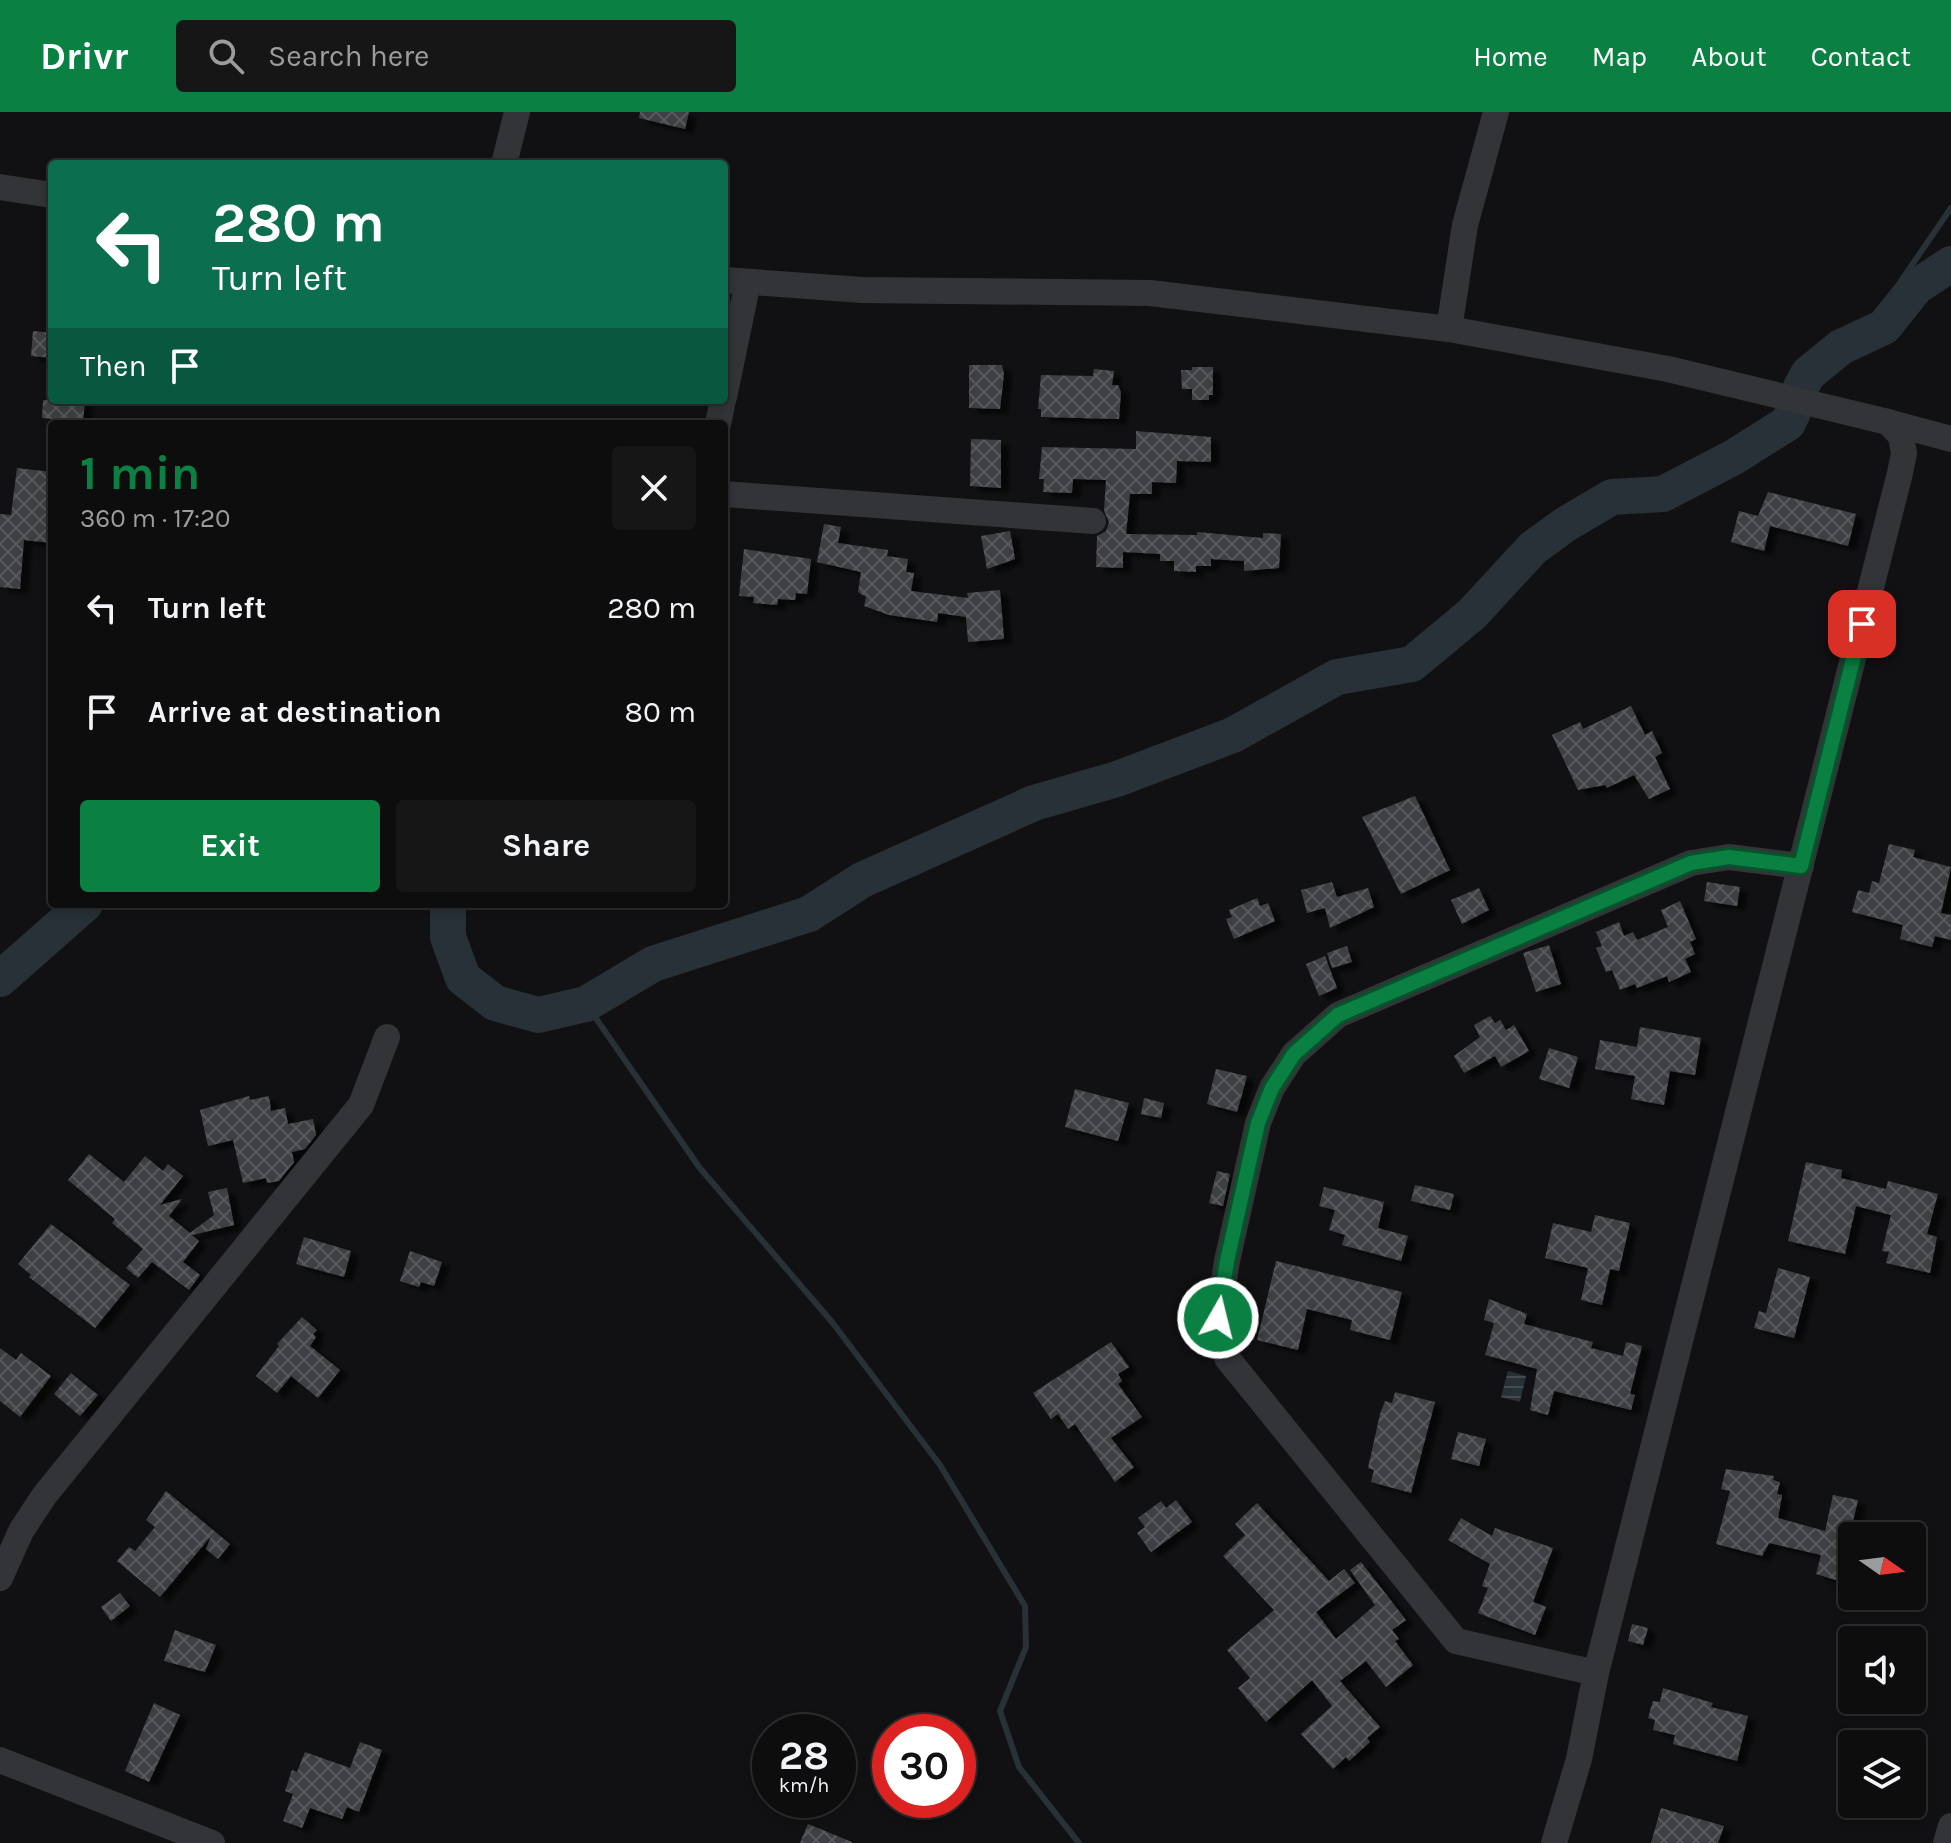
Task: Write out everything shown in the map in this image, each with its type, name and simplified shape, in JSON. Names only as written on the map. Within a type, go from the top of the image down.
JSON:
[{"type":"street","points":[[505,160],[517,112]]},
{"type":"street","points":[[1449,329],[1465,225],[1496,112]]},
{"type":"street","points":[[0,187],[48,194]]},
{"type":"street","points":[[728,360],[736,281],[862,290],[1150,293],[1449,329],[1683,372],[1951,439]]},
{"type":"street","points":[[1554,1843],[1579,1759],[1596,1673],[1904,453],[1901,436],[1888,422]]},
{"type":"street","points":[[728,494],[1093,521]]},
{"type":"street","points":[[1596,1673],[1456,1641],[1227,1358],[1218,1318],[1227,1261],[1258,1123],[1272,1088],[1294,1054],[1338,1015],[1691,863],[1729,857],[1801,866]]},
{"type":"street","points":[[0,1578],[21,1531],[44,1496],[361,1105],[387,1037]]},
{"type":"street","points":[[0,1760],[212,1843]]},
{"type":"street","points":[[1946,1843],[1951,1826]]},
{"type":"shaded area","points":[[1508,1371],[1526,1376],[1520,1402],[1501,1397]]},
{"type":"building","points":[[640,112],[689,112],[685,129],[639,118]]},
{"type":"building","points":[[33,331],[48,333],[48,358],[31,356]]},
{"type":"building","points":[[969,365],[1002,365],[1004,374],[1000,409],[969,408]]},
{"type":"building","points":[[1192,367],[1213,367],[1213,395],[1209,395],[1209,400],[1192,400],[1192,389],[1182,389],[1181,370],[1192,370]]},
{"type":"building","points":[[1094,369],[1114,371],[1112,385],[1118,385],[1121,392],[1119,419],[1041,417],[1041,409],[1038,409],[1041,375],[1093,376]]},
{"type":"building","points":[[43,400],[48,400],[48,404],[85,404],[83,420],[42,418]]},
{"type":"building","points":[[1136,431],[1211,437],[1211,462],[1177,461],[1176,483],[1152,482],[1152,494],[1130,494],[1126,534],[1197,535],[1197,532],[1263,538],[1263,533],[1281,534],[1279,568],[1244,571],[1244,561],[1211,559],[1211,566],[1196,566],[1196,572],[1174,571],[1174,561],[1160,561],[1160,554],[1123,552],[1123,568],[1096,567],[1097,536],[1106,531],[1109,523],[1104,510],[1106,480],[1073,479],[1072,493],[1043,492],[1044,479],[1039,479],[1042,447],[1136,449]]},
{"type":"building","points":[[971,439],[1001,440],[1001,488],[970,486]]},
{"type":"building","points":[[17,468],[48,472],[48,543],[24,540],[20,589],[0,587],[0,514],[11,515]]},
{"type":"building","points":[[1768,492],[1856,514],[1848,546],[1770,526],[1764,551],[1731,542],[1739,511],[1758,516]]},
{"type":"building","points":[[824,524],[841,527],[838,543],[888,550],[887,556],[908,559],[906,572],[914,573],[911,591],[968,598],[967,593],[1000,590],[1004,639],[968,642],[966,617],[938,613],[937,622],[889,615],[864,606],[866,597],[858,592],[861,572],[817,562]]},
{"type":"building","points":[[1010,531],[1015,559],[987,569],[981,536]]},
{"type":"building","points":[[744,549],[811,559],[807,594],[796,593],[795,600],[778,599],[777,605],[753,603],[754,597],[739,596]]},
{"type":"building","points":[[1631,706],[1645,735],[1652,731],[1662,753],[1655,757],[1670,789],[1649,799],[1634,775],[1607,788],[1605,785],[1578,790],[1552,735],[1580,722],[1583,729]]},
{"type":"building","points":[[1415,796],[1450,870],[1401,894],[1362,817]]},
{"type":"building","points":[[1889,844],[1915,850],[1913,857],[1951,867],[1941,913],[1951,915],[1951,940],[1935,936],[1932,947],[1900,939],[1903,925],[1852,912],[1858,890],[1869,893],[1872,881],[1879,883]]},
{"type":"building","points":[[1332,882],[1337,897],[1368,888],[1374,907],[1330,928],[1325,908],[1307,913],[1301,890]]},
{"type":"building","points":[[1707,882],[1740,887],[1737,906],[1704,901]]},
{"type":"building","points":[[1479,888],[1489,910],[1462,924],[1451,900]]},
{"type":"building","points":[[1257,898],[1260,906],[1268,903],[1275,921],[1234,939],[1226,919],[1232,917],[1229,910]]},
{"type":"building","points":[[1680,901],[1696,939],[1690,942],[1695,954],[1685,959],[1691,972],[1669,982],[1667,976],[1637,988],[1635,984],[1620,990],[1612,970],[1606,972],[1596,948],[1602,946],[1596,932],[1619,922],[1624,936],[1633,932],[1637,940],[1668,927],[1661,910]]},
{"type":"building","points":[[1549,945],[1561,984],[1536,992],[1523,953]]},
{"type":"building","points":[[1347,946],[1352,962],[1332,968],[1327,953]]},
{"type":"building","points":[[1325,956],[1337,988],[1319,996],[1306,964]]},
{"type":"building","points":[[1490,1016],[1495,1023],[1500,1020],[1506,1030],[1514,1025],[1529,1051],[1501,1067],[1495,1056],[1464,1073],[1454,1056],[1480,1037],[1474,1025]]},
{"type":"building","points":[[1640,1027],[1701,1038],[1695,1075],[1670,1071],[1664,1105],[1631,1099],[1635,1076],[1595,1069],[1600,1040],[1637,1047]]},
{"type":"building","points":[[1549,1048],[1578,1057],[1569,1088],[1539,1079]]},
{"type":"building","points":[[1216,1069],[1247,1076],[1237,1112],[1207,1104]]},
{"type":"building","points":[[1075,1089],[1129,1103],[1118,1141],[1065,1127]]},
{"type":"building","points":[[249,1096],[250,1100],[269,1096],[271,1111],[285,1108],[288,1124],[313,1119],[316,1135],[305,1149],[292,1152],[294,1162],[279,1181],[267,1183],[266,1178],[243,1183],[233,1140],[208,1146],[200,1110]]},
{"type":"building","points":[[1144,1098],[1164,1103],[1161,1118],[1141,1114]]},
{"type":"building","points":[[89,1154],[124,1182],[145,1156],[163,1171],[168,1164],[183,1176],[160,1205],[182,1199],[169,1216],[190,1233],[214,1215],[208,1192],[227,1188],[234,1225],[192,1235],[199,1241],[183,1262],[200,1275],[189,1290],[152,1262],[138,1278],[126,1268],[143,1249],[112,1223],[115,1219],[68,1180]]},
{"type":"building","points":[[1806,1162],[1842,1170],[1841,1178],[1886,1189],[1888,1181],[1938,1194],[1927,1234],[1937,1237],[1930,1273],[1886,1263],[1889,1252],[1882,1251],[1891,1215],[1856,1206],[1845,1254],[1788,1241]]},
{"type":"building","points":[[1217,1171],[1230,1174],[1223,1206],[1209,1203]]},
{"type":"building","points":[[1415,1185],[1454,1194],[1450,1210],[1411,1201]]},
{"type":"building","points":[[1324,1187],[1384,1202],[1378,1228],[1408,1236],[1401,1261],[1342,1245],[1345,1235],[1329,1230],[1335,1210],[1319,1206]]},
{"type":"building","points":[[1595,1215],[1630,1223],[1619,1271],[1610,1269],[1602,1305],[1581,1300],[1588,1268],[1545,1258],[1553,1223],[1591,1232]]},
{"type":"building","points":[[51,1224],[130,1285],[95,1328],[29,1277],[31,1275],[18,1264]]},
{"type":"building","points":[[304,1237],[351,1251],[344,1277],[296,1264]]},
{"type":"building","points":[[410,1251],[442,1262],[434,1286],[421,1282],[419,1287],[400,1281]]},
{"type":"building","points":[[1276,1261],[1402,1292],[1390,1340],[1350,1330],[1352,1320],[1307,1309],[1298,1350],[1257,1340]]},
{"type":"building","points":[[1778,1268],[1810,1277],[1794,1338],[1754,1328],[1759,1311],[1766,1313]]},
{"type":"building","points":[[1489,1299],[1527,1314],[1524,1324],[1593,1342],[1591,1348],[1623,1356],[1626,1342],[1642,1346],[1630,1394],[1635,1395],[1631,1410],[1554,1391],[1548,1415],[1530,1410],[1537,1369],[1485,1355],[1494,1323],[1484,1320]]},
{"type":"building","points":[[302,1317],[317,1330],[310,1346],[340,1370],[318,1398],[291,1376],[277,1393],[256,1376],[279,1346],[277,1344]]},
{"type":"building","points":[[1111,1342],[1129,1367],[1118,1374],[1122,1381],[1118,1384],[1142,1417],[1111,1438],[1134,1467],[1115,1482],[1075,1424],[1068,1429],[1058,1414],[1051,1419],[1033,1393]]},
{"type":"building","points":[[0,1348],[16,1360],[21,1353],[51,1376],[20,1417],[0,1401]]},
{"type":"building","points":[[71,1373],[98,1395],[80,1416],[54,1394]]},
{"type":"building","points":[[1395,1392],[1435,1402],[1411,1493],[1371,1482],[1374,1470],[1368,1468],[1380,1414],[1385,1401],[1392,1403]]},
{"type":"building","points":[[1458,1432],[1486,1439],[1479,1466],[1451,1459]]},
{"type":"building","points":[[1726,1469],[1774,1476],[1773,1480],[1780,1482],[1777,1494],[1782,1495],[1778,1518],[1825,1531],[1833,1495],[1858,1500],[1853,1522],[1838,1522],[1838,1581],[1816,1574],[1821,1555],[1769,1543],[1762,1556],[1716,1544],[1730,1491],[1721,1489]]},
{"type":"building","points":[[166,1491],[230,1544],[218,1559],[206,1549],[211,1536],[160,1597],[117,1561],[129,1547],[135,1551],[155,1527],[146,1520]]},
{"type":"building","points":[[1176,1500],[1192,1522],[1151,1552],[1137,1533],[1145,1527],[1138,1518],[1161,1501],[1166,1508]]},
{"type":"building","points":[[1257,1503],[1329,1581],[1344,1569],[1355,1583],[1316,1612],[1336,1639],[1375,1605],[1350,1570],[1361,1562],[1406,1620],[1392,1630],[1399,1639],[1395,1641],[1413,1665],[1386,1687],[1366,1661],[1340,1681],[1380,1727],[1367,1738],[1370,1742],[1349,1761],[1346,1757],[1333,1769],[1301,1734],[1332,1706],[1312,1680],[1266,1722],[1238,1688],[1250,1678],[1227,1650],[1274,1610],[1223,1556],[1245,1535],[1235,1524]]},
{"type":"building","points":[[1461,1518],[1492,1536],[1495,1528],[1553,1548],[1533,1602],[1546,1607],[1535,1635],[1478,1613],[1488,1588],[1482,1586],[1490,1564],[1448,1540]]},
{"type":"building","points":[[120,1593],[130,1606],[111,1621],[101,1607]]},
{"type":"building","points":[[1632,1624],[1648,1628],[1643,1645],[1628,1641]]},
{"type":"building","points":[[175,1630],[216,1645],[205,1672],[164,1661]]},
{"type":"building","points":[[1663,1688],[1713,1703],[1711,1707],[1748,1716],[1737,1761],[1673,1744],[1675,1735],[1653,1730],[1655,1720],[1648,1718],[1653,1701],[1660,1702]]},
{"type":"building","points":[[154,1703],[180,1715],[149,1782],[125,1771]]},
{"type":"building","points":[[360,1742],[382,1750],[359,1812],[347,1807],[342,1819],[310,1808],[302,1828],[283,1821],[293,1794],[285,1791],[292,1770],[297,1772],[305,1752],[350,1768]]},
{"type":"building","points":[[1661,1808],[1724,1826],[1718,1843],[1651,1843]]},
{"type":"building","points":[[808,1824],[852,1842],[852,1843],[800,1843]]},
{"type":"waterway","points":[[1884,327],[1901,281],[1951,208]]},
{"type":"waterway","points":[[1801,387],[1808,374],[1841,347],[1884,327],[1916,287],[1951,264]]},
{"type":"waterway","points":[[448,908],[448,937],[463,978],[495,1003],[538,1015],[586,1004],[653,964],[809,914],[862,880],[1034,803],[1117,779],[1233,735],[1337,677],[1412,664],[1472,614],[1533,548],[1566,524],[1612,497],[1663,494],[1734,457],[1788,423],[1794,410]]},
{"type":"waterway","points":[[0,979],[80,908]]},
{"type":"waterway","points":[[586,1004],[699,1167],[832,1322],[940,1465],[1025,1606],[1026,1647],[1000,1711],[1019,1767],[1079,1843]]},
{"type":"route","points":[[1218,1318],[1227,1261],[1258,1123],[1272,1088],[1294,1054],[1338,1015],[1691,863],[1729,857],[1801,866],[1862,624]]}]
